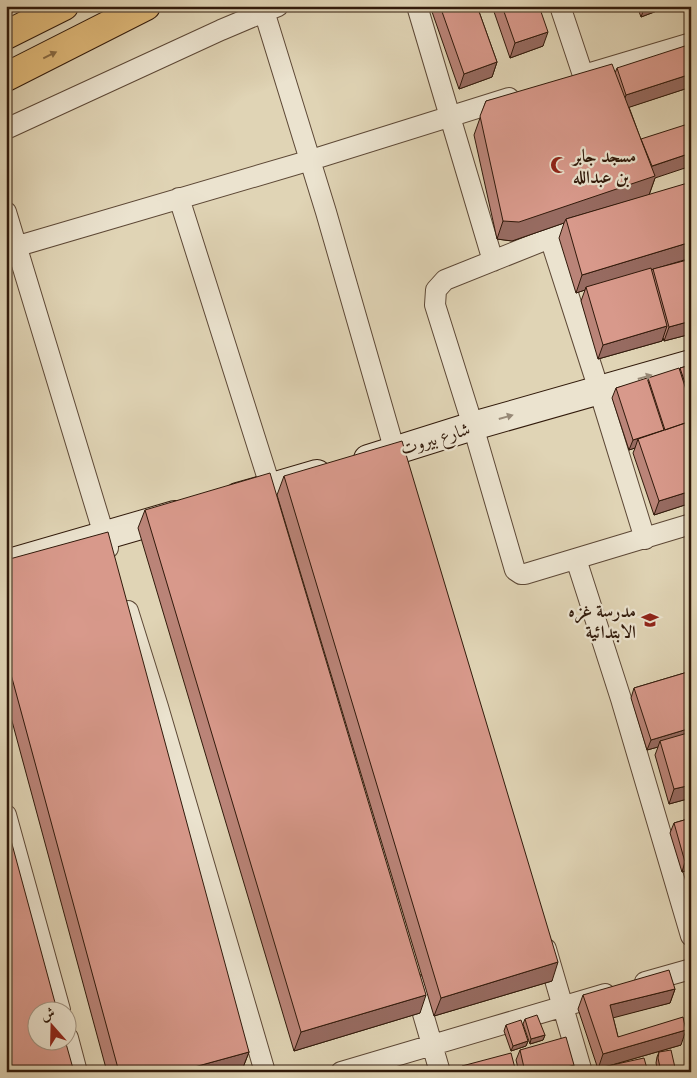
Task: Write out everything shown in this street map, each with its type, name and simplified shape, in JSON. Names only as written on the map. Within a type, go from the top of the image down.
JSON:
[{"type":"highway","points":[[6,35],[64,6]]},
{"type":"highway","points":[[6,77],[146,6]]},
{"type":"highway","points":[[100,30],[164,6]]},
{"type":"street","points":[[417,6],[448,116],[493,261]]},
{"type":"street","points":[[560,6],[574,78],[691,43]]},
{"type":"street","points":[[6,128],[271,9],[311,160],[403,479]]},
{"type":"street","points":[[18,246],[311,160],[529,92]]},
{"type":"street","points":[[179,198],[279,516]]},
{"type":"street","points":[[6,212],[18,246],[113,562]]},
{"type":"street","points":[[606,221],[550,238],[445,280],[436,290],[435,305],[473,426],[514,570],[525,574],[691,524]]},
{"type":"street","points":[[550,238],[644,539]]},
{"type":"street","name":"شارع بيروت","points":[[6,564],[271,488],[473,426],[691,364]]},
{"type":"street","points":[[576,559],[630,697],[668,828],[691,936]]},
{"type":"street","points":[[121,589],[158,707],[265,1072]]},
{"type":"street","points":[[6,815],[57,1000]]},
{"type":"street","points":[[540,931],[582,1072]]},
{"type":"street","points":[[408,961],[440,1072]]},
{"type":"street","points":[[341,1072],[691,968]]},
{"type":"street","points":[[71,1050],[77,1072]]},
{"type":"building","points":[[440,6],[477,6],[497,62],[464,74]]},
{"type":"building","points":[[502,6],[539,6],[548,32],[515,43]]},
{"type":"building","points":[[691,44],[691,74],[626,95],[617,68]]},
{"type":"building","name":"مسجد جابر بن عبدالله","points":[[612,64],[655,176],[519,222],[503,221],[480,116],[486,101]]},
{"type":"building","points":[[691,123],[691,153],[652,166],[641,139]]},
{"type":"building","points":[[691,182],[691,242],[582,275],[566,219]]},
{"type":"building","points":[[691,259],[691,321],[669,327],[653,269]]},
{"type":"building","points":[[651,268],[667,326],[603,345],[586,287]]},
{"type":"building","points":[[691,365],[691,401],[680,368]]},
{"type":"building","points":[[679,368],[691,405],[691,421],[665,430],[648,378]]},
{"type":"building","points":[[647,378],[664,430],[633,440],[616,388]]},
{"type":"building","points":[[691,421],[691,491],[659,501],[638,439]]},
{"type":"building","points":[[402,441],[558,962],[441,998],[284,476]]},
{"type":"building","points":[[270,473],[426,995],[301,1032],[145,510]]},
{"type":"building","points":[[108,532],[249,1052],[176,1072],[119,1072],[6,656],[6,560]]},
{"type":"building","points":[[691,671],[691,728],[651,740],[634,688]]},
{"type":"building","points":[[691,732],[691,785],[674,789],[660,741]]},
{"type":"building","points":[[691,818],[691,860],[685,862],[674,823]]},
{"type":"building","points":[[6,822],[54,1000],[28,1000],[28,1050],[68,1050],[74,1072],[6,1072]]},
{"type":"building","points":[[669,970],[675,989],[610,1005],[618,1037],[683,1017],[686,1030],[603,1054],[583,995]]},
{"type":"building","points":[[537,1015],[545,1035],[531,1039],[525,1019]]},
{"type":"building","points":[[521,1020],[528,1041],[513,1046],[506,1025]]},
{"type":"building","points":[[566,1037],[574,1065],[551,1072],[525,1072],[520,1050]]},
{"type":"building","points":[[671,1050],[676,1072],[661,1072],[658,1058],[659,1052]]},
{"type":"building","points":[[511,1053],[516,1072],[464,1072],[462,1066]]},
{"type":"building","points":[[644,1058],[648,1072],[604,1072],[603,1067]]},
{"type":"place","name":"مسجد جابر بن عبدالله","points":[[559,165]]},
{"type":"place","name":"مدرسة غزه الابتدائية","points":[[650,620]]}]
